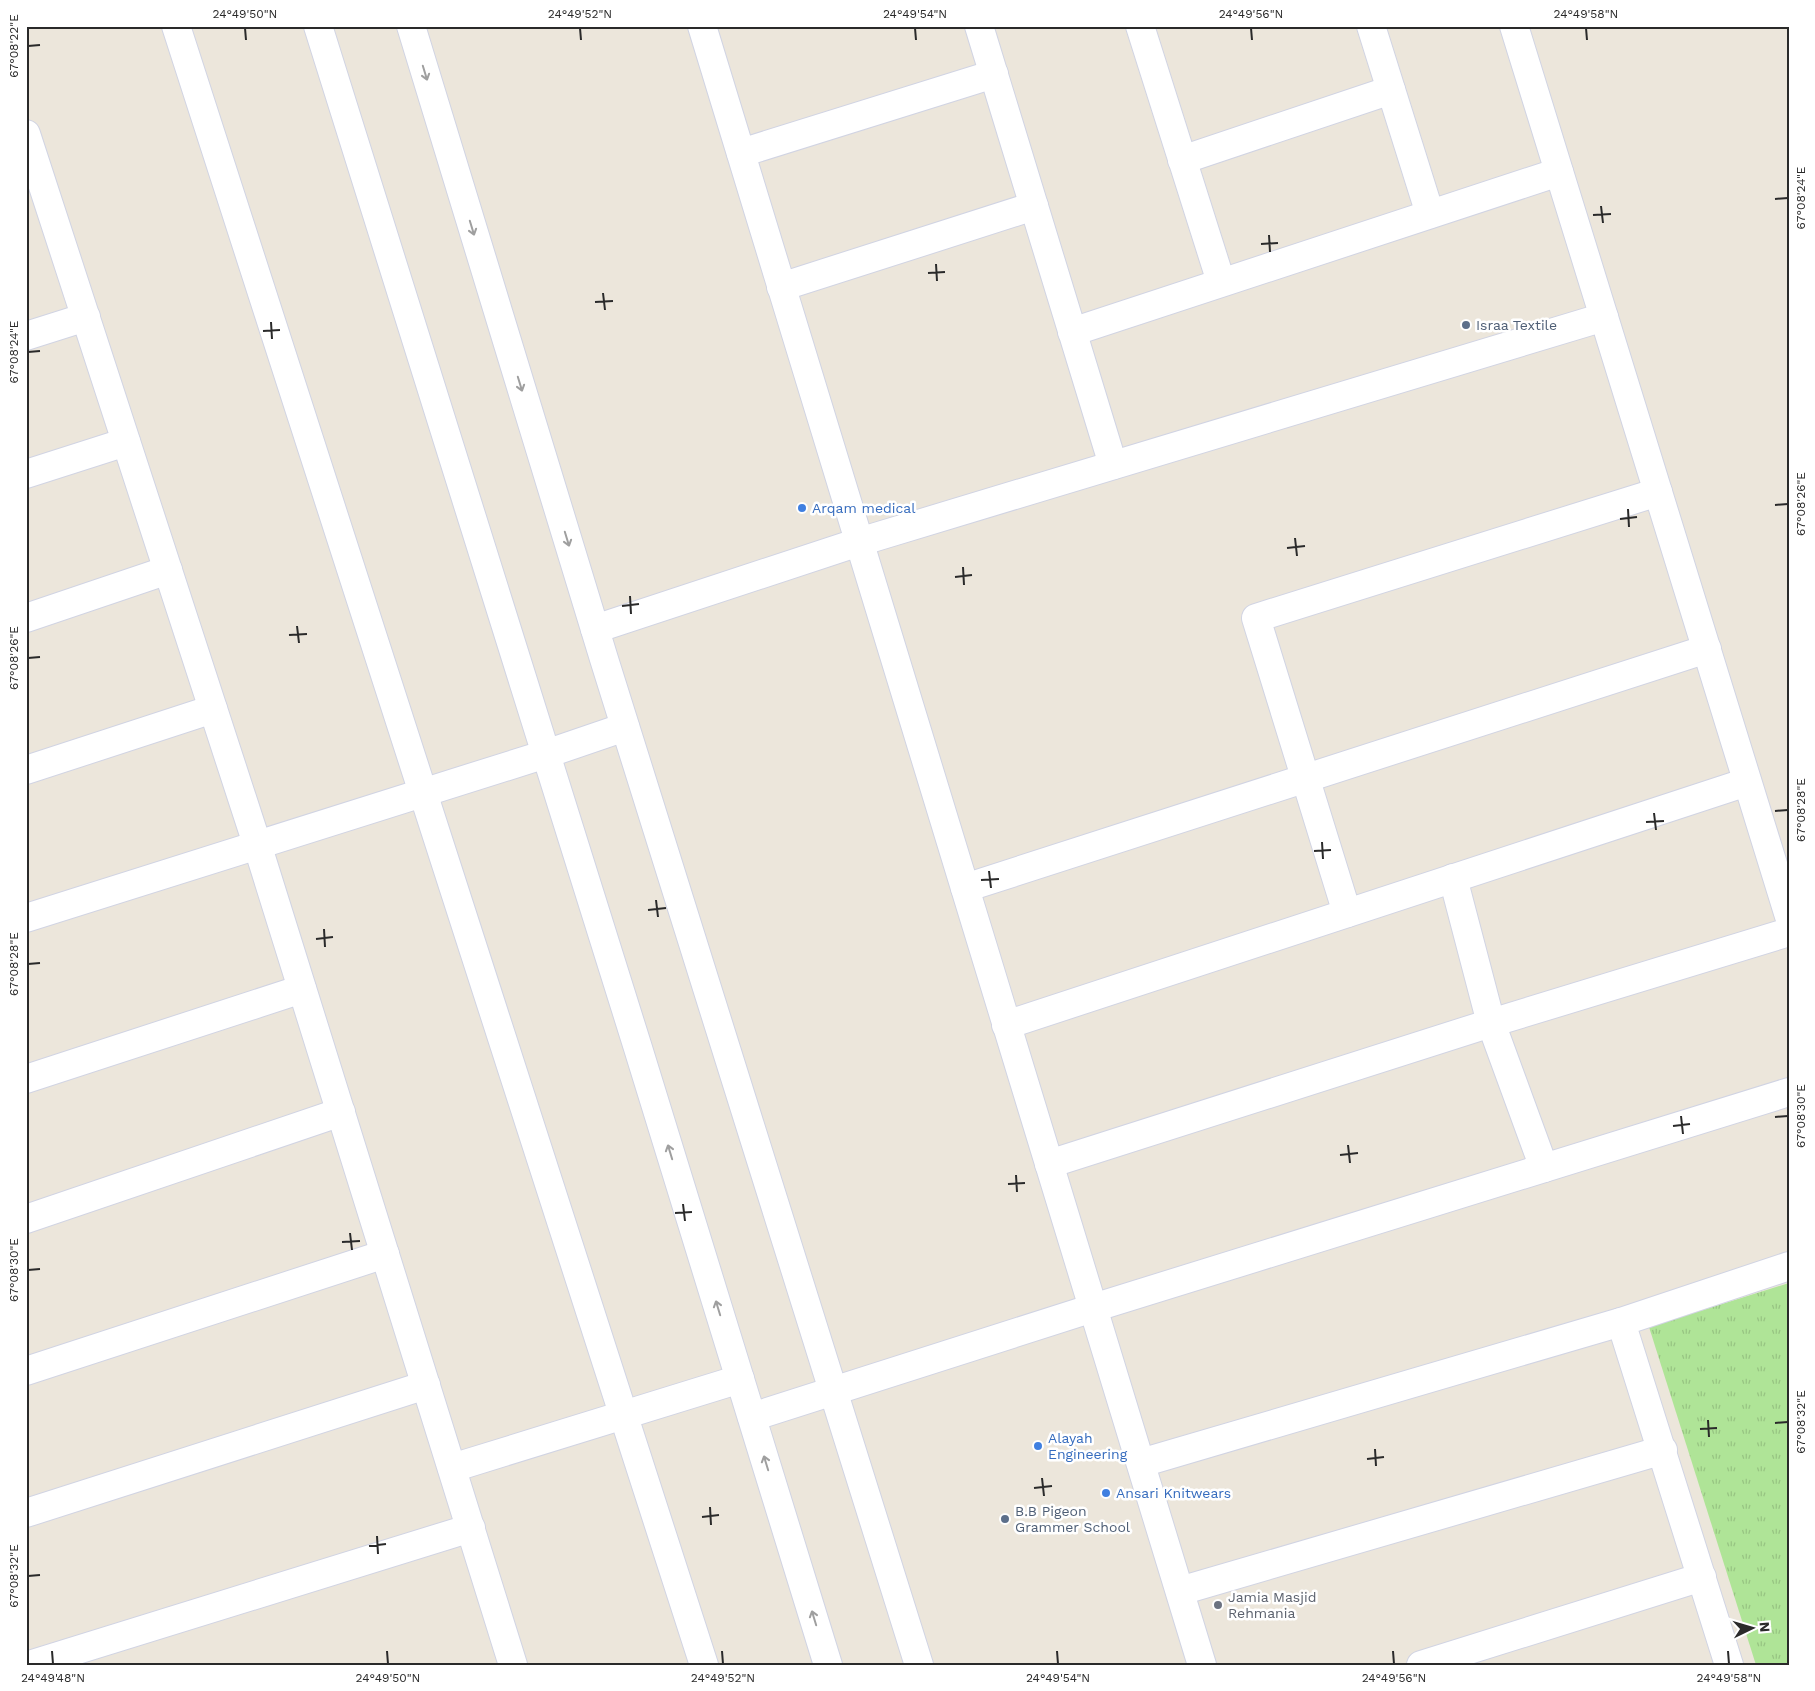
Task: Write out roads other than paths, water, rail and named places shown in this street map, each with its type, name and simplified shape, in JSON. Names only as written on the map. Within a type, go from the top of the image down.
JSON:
[{"type":"street","points":[[176,26],[704,1665]]},
{"type":"street","points":[[318,26],[828,1665]]},
{"type":"street","points":[[410,26],[625,726],[918,1665]]},
{"type":"street","points":[[702,26],[1202,1665]]},
{"type":"street","points":[[979,26],[1113,465]]},
{"type":"street","points":[[1371,26],[1430,214]]},
{"type":"street","points":[[1514,26],[1789,916]]},
{"type":"street","points":[[1141,27],[1221,282]]},
{"type":"street","points":[[741,153],[994,74]]},
{"type":"street","points":[[1182,160],[1391,90]]},
{"type":"street","points":[[26,134],[35,188],[86,317],[257,844],[452,1468],[506,1663]]},
{"type":"street","points":[[1072,332],[1559,172]]},
{"type":"street","points":[[781,287],[1034,206]]},
{"type":"street","points":[[595,629],[859,542],[1604,316]]},
{"type":"street","points":[[26,336],[86,317]]},
{"type":"street","points":[[26,474],[126,442]]},
{"type":"street","points":[[1347,913],[1256,618],[1658,492]]},
{"type":"street","points":[[26,618],[168,570]]},
{"type":"street","points":[[965,888],[1707,649]]},
{"type":"street","points":[[26,770],[213,709]]},
{"type":"street","points":[[26,918],[546,754],[625,726]]},
{"type":"street","points":[[1006,1025],[1747,782]]},
{"type":"street","points":[[1453,878],[1491,1023],[1544,1168]]},
{"type":"street","points":[[1049,1164],[1491,1023],[1789,932]]},
{"type":"street","points":[[26,1079],[302,989]]},
{"type":"street","points":[[752,1417],[1093,1308],[1789,1092]]},
{"type":"street","points":[[26,1219],[341,1112]]},
{"type":"street","points":[[26,1371],[385,1254]]},
{"type":"street","points":[[1141,1463],[1621,1322],[1789,1266]]},
{"type":"street","points":[[1621,1322],[1663,1450],[1729,1665]]},
{"type":"street","points":[[452,1468],[740,1380]]},
{"type":"street","points":[[26,1513],[426,1385]]},
{"type":"street","points":[[1180,1591],[1663,1450]]},
{"type":"street","points":[[29,1665],[470,1528]]},
{"type":"street","points":[[1421,1665],[1702,1577]]},
{"type":"place","name":"Israa Textile","points":[[1466,325]]},
{"type":"place","name":"Arqam medical","points":[[802,508]]},
{"type":"place","name":"Alayah Engineering","points":[[1038,1446]]},
{"type":"place","name":"Ansari Knitwears","points":[[1106,1493]]},
{"type":"place","name":"B.B Pigeon Grammer School","points":[[1005,1519]]},
{"type":"place","name":"Jamia Masjid Rehmania","points":[[1218,1605]]}]
